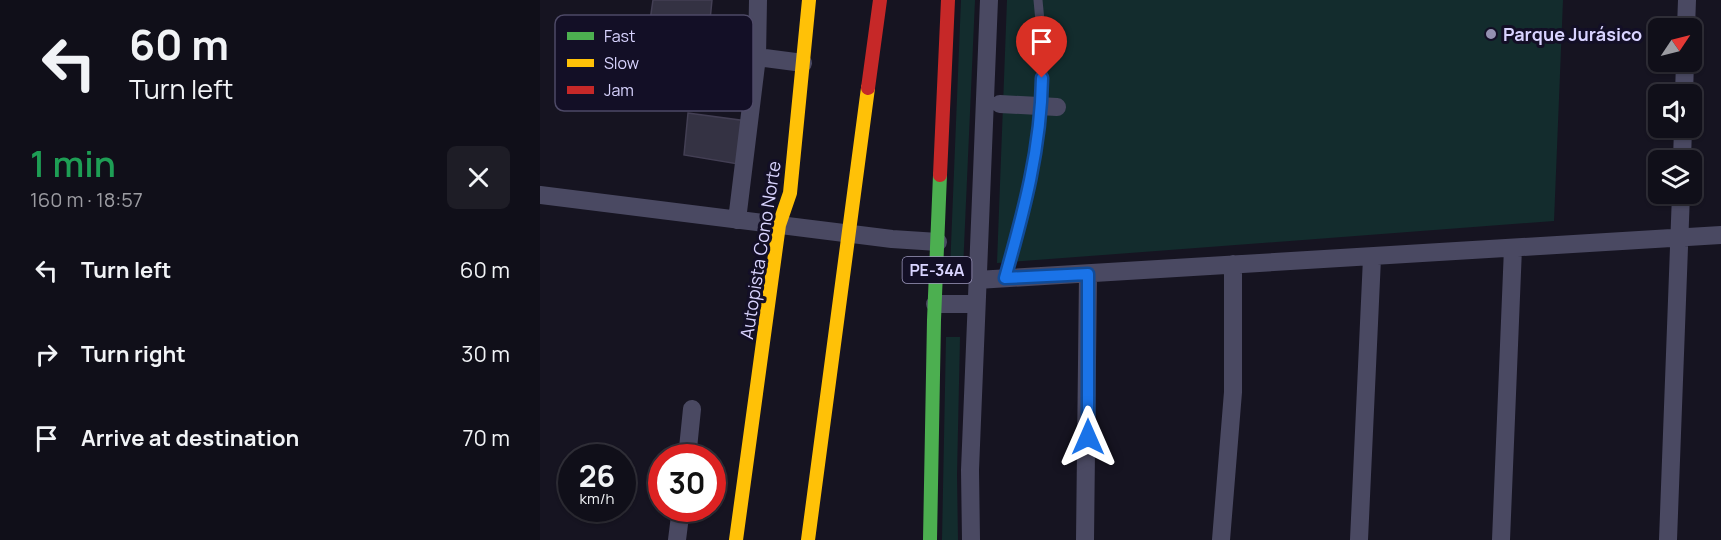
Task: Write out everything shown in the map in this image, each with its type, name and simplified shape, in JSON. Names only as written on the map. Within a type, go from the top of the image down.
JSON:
[{"type":"main road","name":"Autopista Cono Norte","points":[[736,540],[779,225],[790,193],[809,0]]},
{"type":"main road","points":[[808,540],[880,0]]},
{"type":"main road","name":"PE-34A","points":[[930,540],[935,304],[948,0]]},
{"type":"street","points":[[753,90],[757,57],[758,0]]},
{"type":"street","points":[[971,540],[970,470],[988,0]]},
{"type":"street","points":[[1686,18],[1687,0]]},
{"type":"street","points":[[757,57],[803,63]]},
{"type":"street","points":[[1000,104],[1049,106]]},
{"type":"street","points":[[737,220],[750,111]]},
{"type":"street","points":[[540,195],[849,234],[938,242]]},
{"type":"street","points":[[1668,540],[1681,204]]},
{"type":"street","points":[[977,280],[1372,258],[1721,235]]},
{"type":"street","points":[[1501,540],[1513,248]]},
{"type":"street","points":[[1359,540],[1372,258]]},
{"type":"street","points":[[1221,540],[1233,392],[1233,264]]},
{"type":"street","points":[[1085,540],[1088,274]]},
{"type":"street","points":[[935,304],[976,304]]},
{"type":"street","points":[[688,444],[692,409]]},
{"type":"street","points":[[677,540],[679,522]]},
{"type":"lane","points":[[1005,278],[1029,194],[1049,106],[1038,0]]},
{"type":"green space","points":[[961,0],[975,0],[963,269],[950,270]]},
{"type":"green space","points":[[1007,0],[1563,0],[1554,221],[997,263]]},
{"type":"green space","points":[[946,337],[960,337],[958,540],[942,540]]},
{"type":"building","points":[[653,0],[712,0],[711,15],[651,15]]},
{"type":"building","points":[[688,113],[747,121],[738,164],[684,155]]},
{"type":"traffic: fast","points":[[930,540],[934,320],[940,175]]},
{"type":"traffic: slow","points":[[736,540],[779,225],[790,193],[809,0]]},
{"type":"traffic: slow","points":[[808,540],[868,88]]},
{"type":"traffic: jam","points":[[868,88],[880,0]]},
{"type":"traffic: jam","points":[[940,175],[948,0]]},
{"type":"place","name":"Parque Jurásico","points":[[1491,34]]},
{"type":"route","points":[[1042,78],[1041,121],[1029,194],[1005,278],[1088,274],[1088,437]]}]
